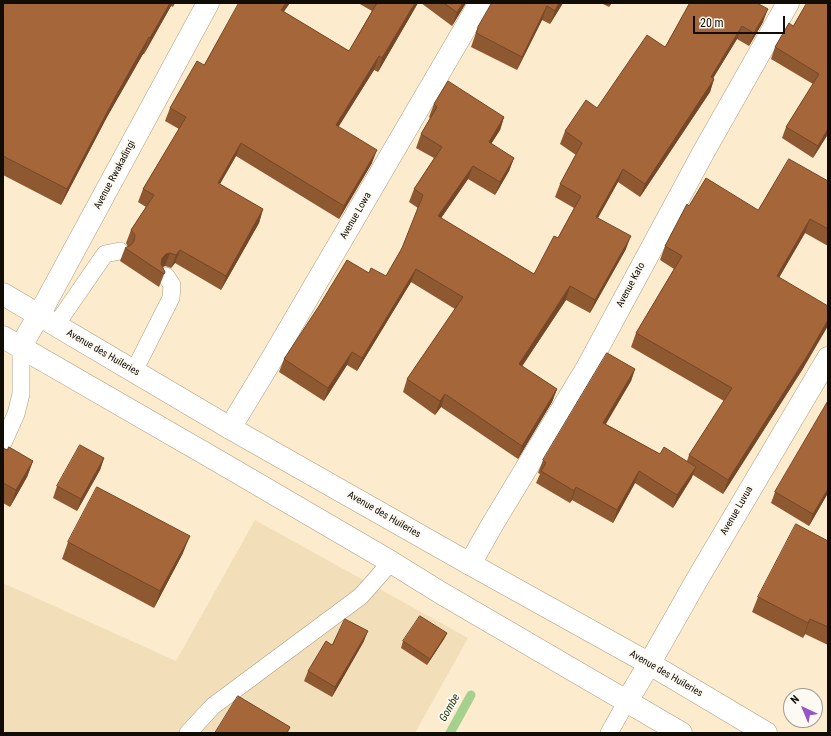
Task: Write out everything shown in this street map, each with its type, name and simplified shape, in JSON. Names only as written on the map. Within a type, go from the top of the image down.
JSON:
[{"type":"street","name":"Avenue Rwakadingi","points":[[12,342],[48,320],[208,3]]},
{"type":"street","name":"Avenue Lowa","points":[[230,428],[480,3]]},
{"type":"street","name":"Avenue Kato","points":[[470,564],[587,368],[702,153],[788,3]]},
{"type":"street","name":"Avenue des Huileries","points":[[3,294],[230,428],[650,664],[766,733]]},
{"type":"street","points":[[12,342],[218,460],[441,593],[681,733]]},
{"type":"street","name":"Avenue Luvua","points":[[627,702],[828,358]]},
{"type":"lane","points":[[48,320],[105,254],[120,251]]},
{"type":"lane","points":[[134,371],[171,298],[172,285],[166,276]]},
{"type":"lane","points":[[3,443],[16,414],[21,394],[12,342]]},
{"type":"lane","points":[[188,733],[213,706],[361,596],[391,562]]},
{"type":"lane","points":[[610,733],[627,702]]},
{"type":"shaded area","points":[[255,520],[468,638],[415,733],[3,733],[3,583],[176,661]]},
{"type":"building","points":[[3,3],[170,3],[113,101],[67,189],[3,156]]},
{"type":"building","points":[[239,3],[286,3],[281,10],[349,51],[377,3],[415,3],[382,58],[379,56],[336,125],[377,150],[344,206],[241,143],[218,183],[263,209],[226,276],[180,250],[176,255],[170,253],[166,254],[162,258],[161,264],[165,272],[164,274],[125,248],[131,245],[134,241],[135,235],[131,230],[154,195],[143,189],[186,117],[170,108],[197,61],[204,65]]},
{"type":"building","points":[[444,3],[463,3],[457,12]]},
{"type":"building","points":[[492,3],[559,3],[555,11],[547,6],[522,57],[476,33]]},
{"type":"building","points":[[690,3],[757,3],[768,9],[754,33],[742,26],[711,77],[714,79],[645,184],[623,169],[596,217],[631,236],[595,300],[570,286],[519,364],[557,389],[522,446],[445,394],[440,401],[407,379],[463,297],[416,269],[362,358],[352,352],[328,388],[284,359],[347,260],[369,273],[371,268],[386,276],[402,248],[423,195],[414,189],[442,147],[421,134],[437,107],[434,104],[448,81],[504,117],[489,142],[514,158],[500,182],[473,166],[438,216],[534,274],[554,236],[558,238],[581,196],[560,184],[582,143],[565,131],[586,100],[597,108],[647,35],[665,47]]},
{"type":"building","points":[[807,3],[828,3],[828,129],[818,146],[786,127],[819,74],[775,47],[789,23],[793,26]]},
{"type":"building","points":[[789,159],[828,181],[828,229],[810,219],[777,276],[828,306],[828,320],[809,353],[728,480],[689,455],[732,388],[636,333],[682,256],[665,246],[687,204],[689,206],[706,178],[758,210]]},
{"type":"building","points":[[607,353],[635,369],[603,423],[660,454],[664,447],[696,467],[677,495],[639,471],[617,510],[576,487],[574,491],[541,471],[546,463],[543,460]]},
{"type":"building","points":[[828,401],[828,489],[813,514],[775,492]]},
{"type":"building","points":[[80,445],[104,458],[81,499],[57,486]]},
{"type":"building","points":[[9,447],[33,461],[16,490],[3,483],[3,448],[7,450]]},
{"type":"building","points":[[97,487],[190,536],[160,591],[68,542]]},
{"type":"building","points":[[796,524],[828,541],[828,627],[810,619],[808,623],[758,597]]},
{"type":"building","points":[[420,616],[447,633],[430,659],[403,641]]},
{"type":"building","points":[[345,619],[368,631],[335,687],[308,671],[326,641],[332,645]]},
{"type":"building","points":[[238,696],[290,727],[287,733],[215,733]]},
{"type":"waterway","name":"Gombe","points":[[450,733],[471,695]]}]
